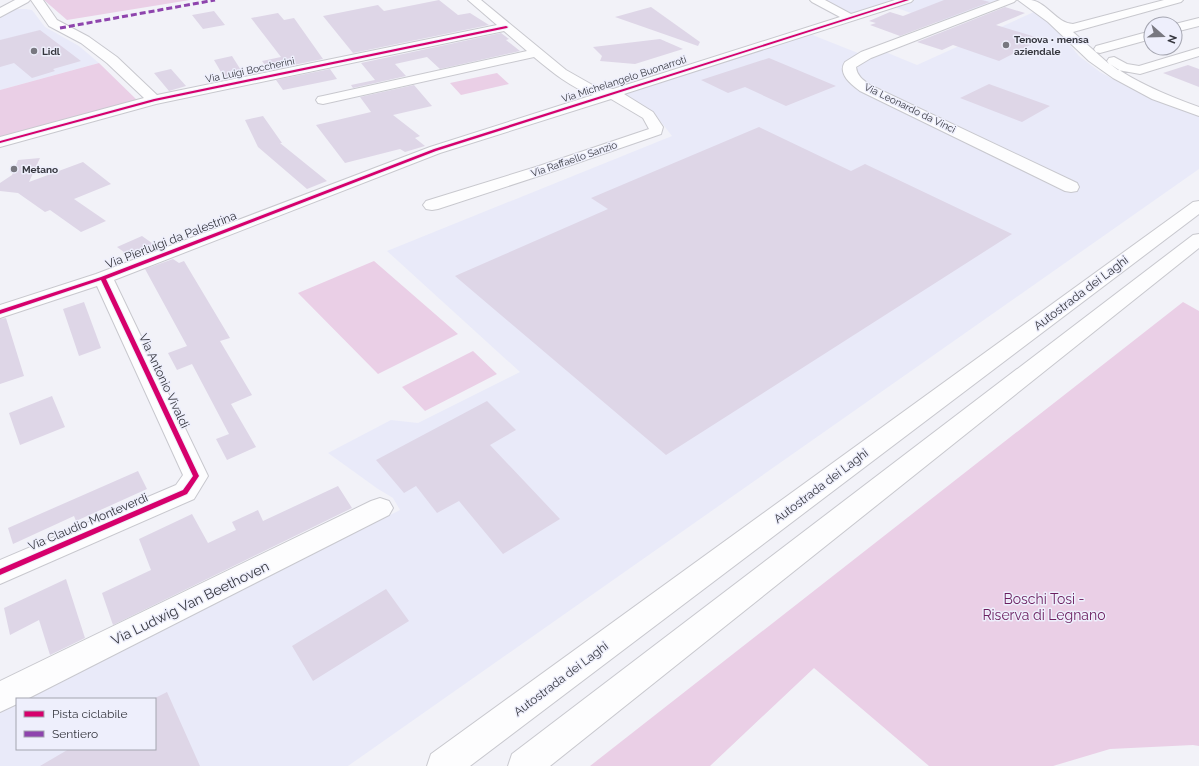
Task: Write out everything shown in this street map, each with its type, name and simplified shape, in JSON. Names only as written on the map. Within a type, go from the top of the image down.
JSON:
[{"type":"main road","points":[[6,7],[24,0]]},
{"type":"main road","points":[[474,0],[561,73],[591,90],[601,93],[612,93]]},
{"type":"main road","points":[[816,0],[850,18]]},
{"type":"main road","name":"Via Michelangelo Buonarroti","points":[[349,183],[435,150],[907,0]]},
{"type":"main road","name":"Via Leonardo da Vinci","points":[[1010,0],[866,56],[850,65],[849,70],[851,76],[865,88],[1071,187]]},
{"type":"main road","points":[[1024,0],[1068,27],[1100,49],[1118,64],[1134,70],[1140,70],[1199,52]]},
{"type":"main road","points":[[1068,27],[1177,0]]},
{"type":"main road","points":[[6,7],[38,3],[53,23],[85,40],[112,60],[154,100]]},
{"type":"main road","points":[[1183,26],[1199,22]]},
{"type":"main road","name":"Via Luigi Boccherini","points":[[0,142],[154,100],[506,27]]},
{"type":"main road","points":[[1068,27],[1095,59],[1116,74],[1138,87],[1168,101],[1199,112]]},
{"type":"main road","points":[[1100,49],[1143,37]]},
{"type":"main road","points":[[323,100],[536,53]]},
{"type":"main road","name":"Via Raffaello Sanzio","points":[[432,205],[546,169],[656,131],[656,127],[648,115],[612,93]]},
{"type":"main road","name":"Via Pierluigi da Palestrina","points":[[0,312],[103,278],[349,183]]},
{"type":"main road","name":"Autostrada dei Laghi","points":[[443,766],[1199,206]]},
{"type":"main road","points":[[524,766],[1199,238]]},
{"type":"main road","name":"Via Antonio Vivaldi","points":[[103,278],[196,476],[185,492]]},
{"type":"main road","name":"Via Claudio Monteverdi","points":[[0,572],[185,492]]},
{"type":"main road","name":"Via Ludwig Van Beethoven","points":[[0,697],[380,508]]},
{"type":"shaded area","points":[[820,0],[1001,0],[940,23],[894,7],[858,19]]},
{"type":"shaded area","points":[[15,9],[32,10],[45,27],[79,46],[99,63],[0,90],[0,16]]},
{"type":"shaded area","points":[[1036,11],[1051,22],[1079,56],[1100,72],[1139,93],[1199,114],[1199,169],[348,766],[0,766],[0,713],[16,705],[16,750],[156,750],[156,698],[29,698],[400,510],[393,498],[328,453],[391,420],[418,423],[520,372],[387,251],[672,136],[654,113],[618,94],[810,34],[868,57],[883,51],[917,65]]},
{"type":"green space","points":[[44,0],[190,0],[67,20]]},
{"type":"green space","points":[[99,63],[138,101],[0,139],[0,90]]},
{"type":"green space","points":[[497,73],[509,84],[461,95],[450,83]]},
{"type":"green space","points":[[374,261],[458,334],[378,374],[298,293]]},
{"type":"green space","name":"Boschi Tosi - Riserva di Legnano","points":[[1183,302],[1199,311],[1199,746],[1193,745],[1110,749],[1053,766],[929,766],[814,668],[710,766],[590,766]]},
{"type":"green space","points":[[473,351],[497,374],[425,411],[402,387]]},
{"type":"building","points":[[439,0],[458,15],[470,13],[489,25],[353,53],[323,16],[378,5],[384,11]]},
{"type":"building","points":[[944,0],[982,0],[990,2],[900,36],[870,25],[876,23],[869,21],[890,12],[903,16]]},
{"type":"building","points":[[651,7],[700,42],[698,46],[615,17]]},
{"type":"building","points":[[1005,7],[1025,13],[996,25],[1042,39],[999,61],[953,45],[942,50],[917,42]]},
{"type":"building","points":[[214,11],[225,25],[203,29],[192,15]]},
{"type":"building","points":[[278,13],[284,20],[294,18],[323,59],[269,70],[262,61],[281,57],[251,18]]},
{"type":"building","name":"Lidl","points":[[40,30],[81,61],[53,69],[55,71],[32,78],[14,63],[0,67],[0,40]]},
{"type":"building","points":[[501,33],[509,39],[506,40],[520,51],[440,69],[427,57],[395,64],[406,76],[353,88],[351,85],[375,80],[361,63]]},
{"type":"building","points":[[660,39],[683,49],[635,64],[600,61],[602,56],[593,47]]},
{"type":"building","points":[[232,56],[244,75],[225,79],[214,60]]},
{"type":"building","points":[[769,58],[836,86],[786,106],[745,87],[728,93],[701,80]]},
{"type":"building","points":[[1188,65],[1199,69],[1199,87],[1163,73]]},
{"type":"building","points":[[171,69],[186,86],[169,91],[154,73]]},
{"type":"building","points":[[330,69],[337,79],[283,90],[276,80]]},
{"type":"building","points":[[989,84],[1050,106],[1022,122],[960,98]]},
{"type":"building","points":[[414,85],[432,106],[393,115],[420,136],[415,138],[425,146],[405,152],[400,149],[345,163],[316,125],[371,112],[360,97]]},
{"type":"building","points":[[263,116],[282,143],[280,143],[327,181],[307,189],[258,147],[245,120]]},
{"type":"building","points":[[759,127],[851,171],[865,164],[1012,234],[666,455],[455,276],[608,209],[591,198]]},
{"type":"building","points":[[40,158],[29,182],[83,162],[111,184],[74,199],[106,221],[81,232],[50,210],[45,212],[18,193],[0,191],[0,183],[12,175],[18,160]]},
{"type":"building","points":[[142,236],[159,248],[132,258],[117,247]]},
{"type":"building","points":[[173,259],[179,263],[184,261],[230,338],[220,341],[252,395],[231,404],[256,447],[227,460],[216,439],[229,434],[192,364],[177,370],[168,353],[187,346],[145,269]]},
{"type":"building","points":[[84,302],[101,348],[79,356],[63,309]]},
{"type":"building","points":[[6,318],[24,376],[0,384],[0,319]]},
{"type":"building","points":[[52,396],[65,427],[20,445],[9,413]]},
{"type":"building","points":[[487,401],[516,430],[490,445],[560,519],[503,554],[459,501],[437,513],[416,486],[404,493],[376,460]]},
{"type":"building","points":[[138,471],[147,489],[76,521],[74,516],[13,544],[8,528]]},
{"type":"building","points":[[338,486],[352,508],[113,625],[102,593],[151,570],[139,539],[192,514],[208,543],[236,530],[232,522],[258,510],[263,521]]},
{"type":"building","points":[[66,579],[85,638],[50,655],[39,620],[10,635],[4,608]]},
{"type":"building","points":[[386,589],[409,621],[313,681],[292,646]]},
{"type":"building","points":[[167,692],[200,766],[40,766],[67,750],[156,750],[155,698]]},
{"type":"marked path","points":[[60,28],[215,0]]},
{"type":"cycle path","points":[[0,312],[103,278],[435,150],[907,0]]},
{"type":"cycle path","points":[[0,142],[154,100],[506,27]]},
{"type":"cycle path","points":[[0,572],[185,492],[196,476],[103,278]]},
{"type":"place","name":"Tenova • mensa aziendale","points":[[1006,45]]},
{"type":"place","name":"Lidl","points":[[34,51]]},
{"type":"place","name":"Metano","points":[[14,169]]}]
